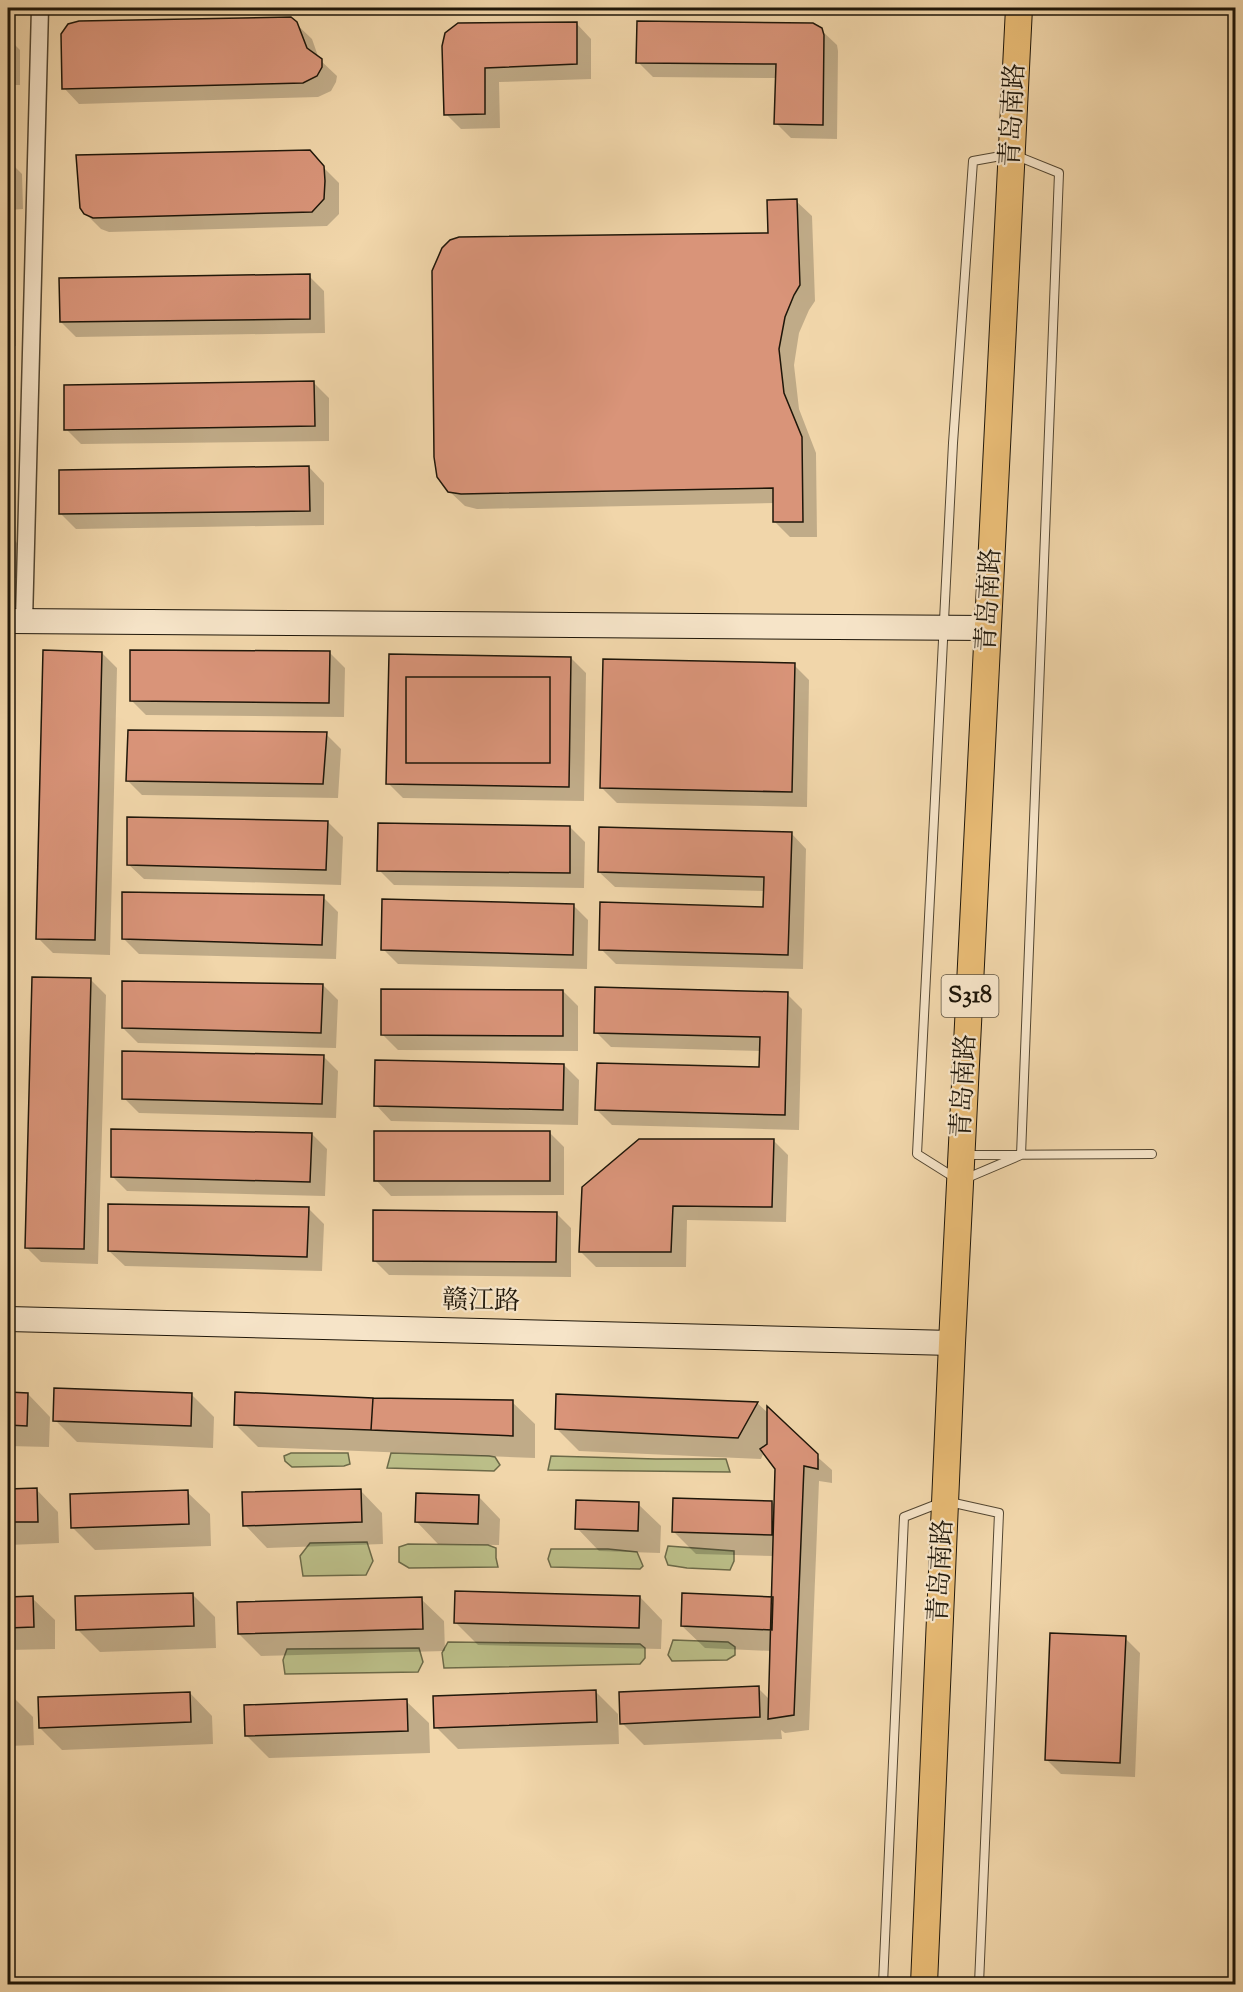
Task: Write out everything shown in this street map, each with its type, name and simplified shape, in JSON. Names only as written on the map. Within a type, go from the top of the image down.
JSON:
[{"type":"main road","name":"青岛南路","points":[[924,1984],[961,1155],[1019,8]]},
{"type":"street","points":[[40,8],[16,621],[988,628]]},
{"type":"street","name":"赣江路","points":[[8,1319],[952,1343]]},
{"type":"lane","points":[[1012,154],[1059,173],[1021,1155],[960,1181],[917,1154],[953,443],[973,161],[1012,154]]},
{"type":"lane","points":[[961,1155],[1152,1154]]},
{"type":"lane","points":[[883,1984],[904,1517],[945,1501],[999,1513],[979,1984]]},
{"type":"green space","points":[[291,1453],[348,1453],[350,1464],[292,1467],[285,1461],[284,1456]]},
{"type":"green space","points":[[391,1453],[489,1456],[495,1457],[500,1465],[494,1471],[387,1468]]},
{"type":"green space","points":[[551,1456],[726,1459],[730,1472],[548,1470]]},
{"type":"green space","points":[[367,1542],[373,1561],[366,1575],[303,1576],[300,1556],[310,1543]]},
{"type":"green space","points":[[408,1544],[488,1545],[496,1548],[498,1567],[409,1568],[399,1562],[399,1547]]},
{"type":"green space","points":[[668,1546],[734,1551],[734,1561],[730,1570],[668,1565],[665,1557]]},
{"type":"green space","points":[[551,1549],[608,1549],[637,1552],[643,1566],[640,1569],[551,1567],[548,1559]]},
{"type":"green space","points":[[673,1640],[728,1642],[735,1647],[735,1655],[727,1660],[672,1661],[668,1655]]},
{"type":"green space","points":[[448,1642],[640,1644],[645,1648],[645,1658],[640,1664],[444,1668],[442,1653]]},
{"type":"green space","points":[[419,1648],[423,1662],[418,1672],[285,1674],[283,1660],[287,1649]]},
{"type":"building","points":[[291,17],[297,22],[307,48],[322,59],[322,67],[317,76],[303,83],[62,89],[61,34],[68,24],[79,21]]},
{"type":"building","points":[[637,21],[813,23],[822,28],[824,35],[823,125],[774,124],[776,64],[636,63]]},
{"type":"building","points":[[577,22],[577,64],[485,68],[485,114],[444,115],[442,46],[445,33],[458,23]]},
{"type":"building","points":[[310,150],[324,166],[325,181],[324,199],[312,212],[93,218],[84,214],[80,208],[76,155]]},
{"type":"building","points":[[797,199],[800,285],[785,317],[779,349],[784,393],[802,437],[803,522],[773,522],[773,488],[461,494],[448,492],[437,477],[434,457],[432,271],[442,248],[450,240],[459,237],[768,233],[767,200]]},
{"type":"building","points":[[310,274],[310,319],[60,322],[59,278]]},
{"type":"building","points":[[314,381],[315,426],[64,430],[64,385]]},
{"type":"building","points":[[309,466],[310,511],[59,514],[59,470]]},
{"type":"building","points":[[43,650],[102,652],[95,940],[36,939]]},
{"type":"building","points":[[130,650],[330,651],[329,703],[130,701]]},
{"type":"building","points":[[389,654],[571,657],[569,787],[386,784]],"holes":[[[406,677],[550,677],[550,763],[406,763]]]},
{"type":"building","points":[[603,659],[795,663],[792,792],[600,788]]},
{"type":"building","points":[[406,677],[550,677],[550,763],[406,763]]},
{"type":"building","points":[[128,730],[327,732],[323,784],[126,781]]},
{"type":"building","points":[[127,817],[328,821],[326,870],[127,865]]},
{"type":"building","points":[[378,823],[570,826],[570,873],[377,871]]},
{"type":"building","points":[[599,827],[792,832],[788,955],[599,950],[600,902],[763,907],[764,877],[598,872]]},
{"type":"building","points":[[122,892],[324,895],[322,945],[122,939]]},
{"type":"building","points":[[382,899],[574,904],[573,955],[381,950]]},
{"type":"building","points":[[32,977],[91,978],[84,1249],[25,1248]]},
{"type":"building","points":[[122,981],[323,984],[321,1033],[122,1028]]},
{"type":"building","points":[[595,987],[788,992],[785,1115],[595,1110],[597,1063],[759,1067],[760,1037],[594,1033]]},
{"type":"building","points":[[381,989],[563,990],[563,1036],[381,1035]]},
{"type":"building","points":[[122,1051],[324,1055],[322,1104],[122,1099]]},
{"type":"building","points":[[375,1060],[564,1064],[563,1110],[374,1106]]},
{"type":"building","points":[[111,1129],[312,1133],[310,1182],[111,1177]]},
{"type":"building","points":[[374,1131],[550,1131],[550,1181],[374,1181]]},
{"type":"building","points":[[639,1139],[774,1139],[772,1207],[673,1206],[671,1252],[579,1252],[582,1187]]},
{"type":"building","points":[[108,1204],[309,1207],[307,1257],[108,1251]]},
{"type":"building","points":[[373,1210],[557,1212],[556,1262],[373,1261]]},
{"type":"building","points":[[54,1388],[192,1393],[191,1426],[53,1421]]},
{"type":"building","points":[[8,1392],[28,1393],[27,1426],[8,1425]]},
{"type":"building","points":[[235,1392],[373,1398],[371,1430],[234,1425]]},
{"type":"building","points":[[556,1394],[758,1402],[738,1438],[555,1429]]},
{"type":"building","points":[[373,1398],[513,1400],[513,1436],[371,1430]]},
{"type":"building","points":[[767,1406],[818,1454],[818,1469],[804,1466],[794,1715],[768,1719],[775,1469],[760,1449],[767,1444]]},
{"type":"building","points":[[37,1488],[38,1522],[8,1522],[8,1489]]},
{"type":"building","points":[[361,1489],[362,1522],[243,1526],[242,1492]]},
{"type":"building","points":[[188,1490],[189,1524],[71,1528],[70,1494]]},
{"type":"building","points":[[416,1493],[479,1495],[478,1524],[415,1522]]},
{"type":"building","points":[[673,1498],[772,1501],[772,1535],[672,1532]]},
{"type":"building","points":[[576,1500],[639,1502],[638,1531],[575,1529]]},
{"type":"building","points":[[455,1591],[640,1596],[639,1628],[454,1623]]},
{"type":"building","points":[[193,1593],[194,1626],[76,1630],[75,1596]]},
{"type":"building","points":[[682,1593],[773,1597],[772,1630],[681,1626]]},
{"type":"building","points":[[33,1596],[34,1627],[8,1628],[8,1597]]},
{"type":"building","points":[[422,1597],[423,1629],[238,1634],[237,1602]]},
{"type":"building","points":[[1050,1633],[1126,1636],[1120,1763],[1045,1760]]},
{"type":"building","points":[[759,1686],[760,1717],[620,1724],[619,1692]]},
{"type":"building","points":[[596,1690],[597,1722],[434,1728],[433,1696]]},
{"type":"building","points":[[190,1692],[191,1722],[39,1728],[38,1697]]},
{"type":"building","points":[[8,1693],[11,1693],[12,1723],[8,1723]]},
{"type":"building","points":[[407,1699],[408,1731],[245,1736],[244,1705]]}]
